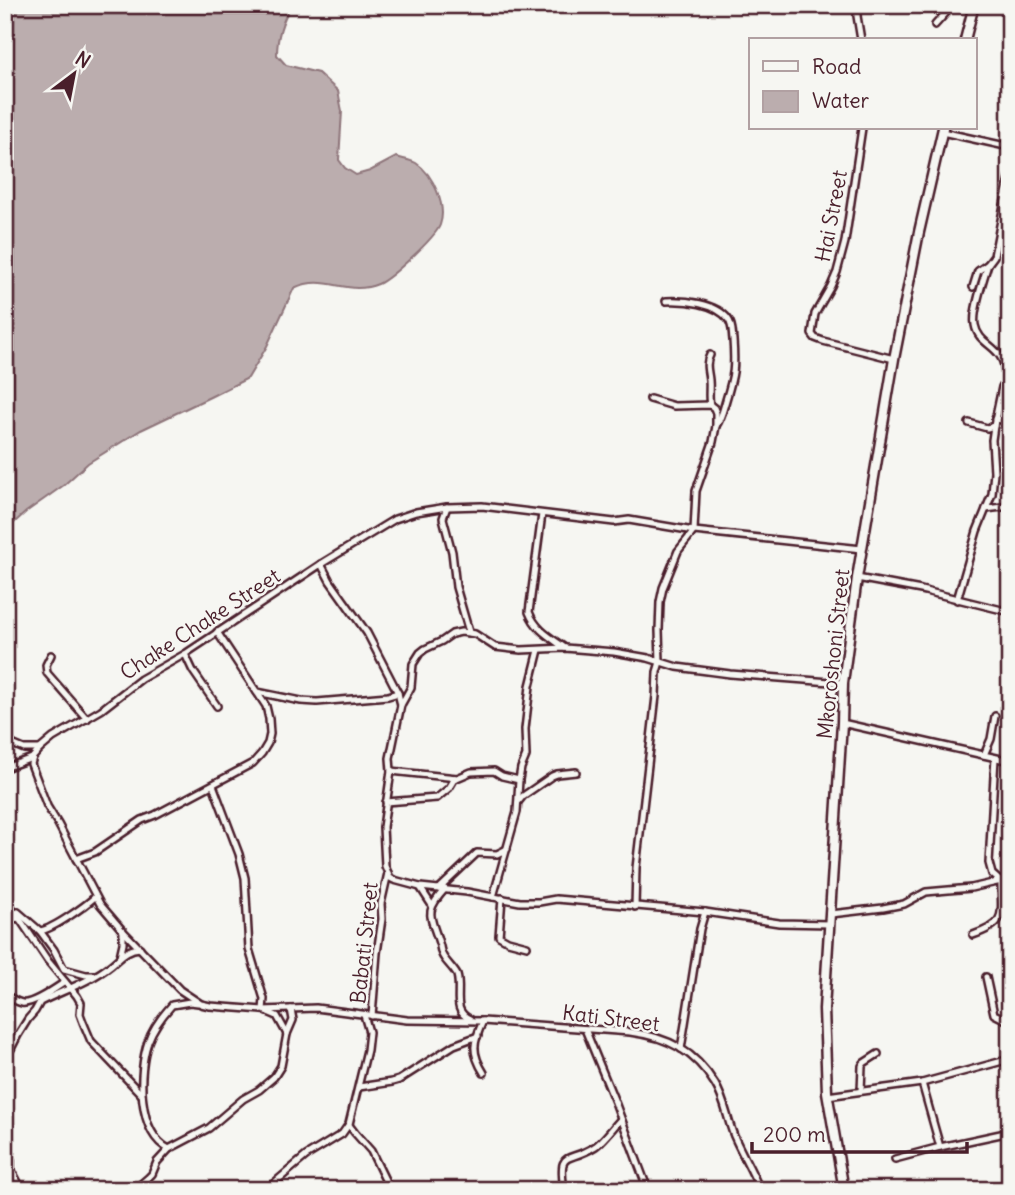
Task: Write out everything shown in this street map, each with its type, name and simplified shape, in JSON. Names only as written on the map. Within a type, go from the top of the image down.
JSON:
[{"type":"street","points":[[858,5],[856,16],[861,38]]},
{"type":"street","points":[[935,25],[953,5]]},
{"type":"street","points":[[966,38],[974,5]]},
{"type":"street","name":"Hai Street","points":[[862,130],[845,242],[837,272],[815,314],[813,336],[894,359]]},
{"type":"street","points":[[943,130],[1010,147]]},
{"type":"street","name":"Mkoroshoni Street","points":[[844,1190],[827,1096],[824,1009],[843,682],[857,578],[894,359],[926,198],[943,130]]},
{"type":"street","points":[[957,600],[977,531],[994,486],[992,424],[1005,380],[1005,363],[1004,355],[980,335],[975,325],[979,297],[988,264],[993,256],[1010,174]]},
{"type":"street","points":[[972,287],[978,271],[988,264]]},
{"type":"street","points":[[666,301],[687,301],[708,306],[731,321],[734,369],[722,418],[716,426]]},
{"type":"street","points":[[635,907],[636,868],[660,662],[659,630],[663,588],[678,551],[694,531],[696,491],[716,426],[716,413],[708,396],[707,359],[710,355]]},
{"type":"street","points":[[1005,380],[1010,373]]},
{"type":"street","points":[[650,399],[674,406],[710,405]]},
{"type":"street","points":[[969,423],[992,424],[1010,421]]},
{"type":"street","name":"Chake Chake Street","points":[[33,757],[40,749],[112,702],[141,679],[395,519],[416,512],[447,507],[482,506],[614,522],[629,520],[694,531],[862,549]]},
{"type":"street","points":[[986,509],[1010,506]]},
{"type":"street","points":[[447,507],[443,520],[452,552],[456,587],[469,632],[495,646],[521,650],[565,648],[628,654],[689,669],[759,678],[843,682]]},
{"type":"street","points":[[542,514],[529,612],[537,627],[565,648]]},
{"type":"street","points":[[321,564],[367,632],[398,693],[401,705]]},
{"type":"street","points":[[857,578],[1010,611]]},
{"type":"street","points":[[76,859],[95,852],[142,820],[155,816],[253,763],[262,753],[270,734],[270,719],[266,706],[218,632]]},
{"type":"street","name":"Babati Street","points":[[372,1016],[382,919],[381,904],[388,873],[384,860],[383,828],[391,771],[390,758],[401,705],[411,687],[413,664],[419,653],[452,634],[469,632]]},
{"type":"street","points":[[493,897],[517,812],[519,780],[526,757],[526,718],[530,686],[539,650]]},
{"type":"street","points":[[184,654],[217,706]]},
{"type":"street","points":[[51,655],[46,665],[47,673],[87,719]]},
{"type":"street","points":[[257,692],[317,702],[398,693]]},
{"type":"street","points":[[984,755],[991,739],[995,716]]},
{"type":"street","points":[[842,723],[1010,761]]},
{"type":"street","points":[[5,741],[24,748],[40,749]]},
{"type":"street","points":[[5,768],[33,757]]},
{"type":"street","points":[[33,757],[31,767],[47,806],[95,897],[123,931],[180,990],[201,1004]]},
{"type":"street","points":[[973,935],[994,926],[1001,909],[1001,882],[992,874],[989,863],[995,758]]},
{"type":"street","points":[[391,771],[455,778],[471,772],[494,771],[519,780]]},
{"type":"street","points":[[517,803],[552,776],[576,772]]},
{"type":"street","points":[[386,802],[437,798],[449,788],[455,778]]},
{"type":"street","points":[[213,785],[239,854],[244,878],[249,949],[264,999],[263,1010]]},
{"type":"street","points":[[473,1020],[465,1017],[459,1009],[456,974],[441,955],[430,916],[431,904],[477,853],[497,854],[507,849]]},
{"type":"street","points":[[388,873],[394,880],[420,887],[520,902],[556,899],[705,912],[779,923],[830,924]]},
{"type":"street","points":[[831,914],[904,904],[926,892],[971,888],[1010,879]]},
{"type":"street","points":[[420,887],[431,904]]},
{"type":"street","points":[[40,931],[51,928],[95,897]]},
{"type":"street","points":[[502,898],[499,936],[527,946]]},
{"type":"street","points":[[7,903],[40,931],[64,969],[97,975]]},
{"type":"street","points":[[7,903],[80,1001],[80,1014],[91,1041],[142,1095]]},
{"type":"street","points":[[681,1049],[705,912]]},
{"type":"street","points":[[5,920],[19,918]]},
{"type":"street","points":[[120,956],[123,931]]},
{"type":"street","points":[[5,995],[23,1004],[41,999],[97,975],[127,951],[140,948]]},
{"type":"street","points":[[986,977],[994,1014],[1010,1022]]},
{"type":"street","points":[[5,1052],[11,1049],[41,999],[65,982]]},
{"type":"street","points":[[169,1149],[162,1145],[152,1131],[144,1111],[142,1095],[144,1056],[148,1042],[172,1005],[190,1002],[263,1010],[316,1008],[372,1016]]},
{"type":"street","points":[[134,1190],[148,1178],[169,1149],[209,1128],[243,1099],[270,1081],[281,1066],[287,1034],[293,1020],[291,1009]]},
{"type":"street","points":[[263,1010],[277,1016],[287,1034]]},
{"type":"street","points":[[266,1190],[306,1156],[342,1134],[349,1124],[369,1032],[364,1015]]},
{"type":"street","name":"Kati Street","points":[[372,1016],[407,1020],[473,1020],[650,1035],[668,1041],[697,1062],[716,1086],[734,1136],[760,1190]]},
{"type":"street","points":[[483,1021],[473,1047],[484,1073]]},
{"type":"street","points":[[585,1030],[648,1190]]},
{"type":"street","points":[[359,1087],[399,1080],[454,1045],[478,1036]]},
{"type":"street","points":[[861,1091],[862,1066],[878,1054]]},
{"type":"street","points":[[827,1096],[922,1083],[1010,1059]]},
{"type":"street","points":[[922,1083],[940,1147]]},
{"type":"street","points":[[564,1190],[561,1170],[566,1160],[597,1145],[621,1119]]},
{"type":"street","points":[[349,1124],[371,1151],[390,1190]]},
{"type":"street","points":[[895,1159],[1010,1132]]},
{"type":"street","points":[[5,1155],[11,1160],[11,1169],[22,1190]]},
{"type":"water","points":[[5,5],[291,5],[281,29],[277,55],[286,65],[318,73],[338,91],[342,111],[339,160],[356,175],[396,157],[416,163],[433,182],[440,200],[442,217],[436,231],[421,248],[378,284],[356,288],[317,283],[294,288],[267,346],[248,378],[141,430],[88,463],[5,531]]}]
